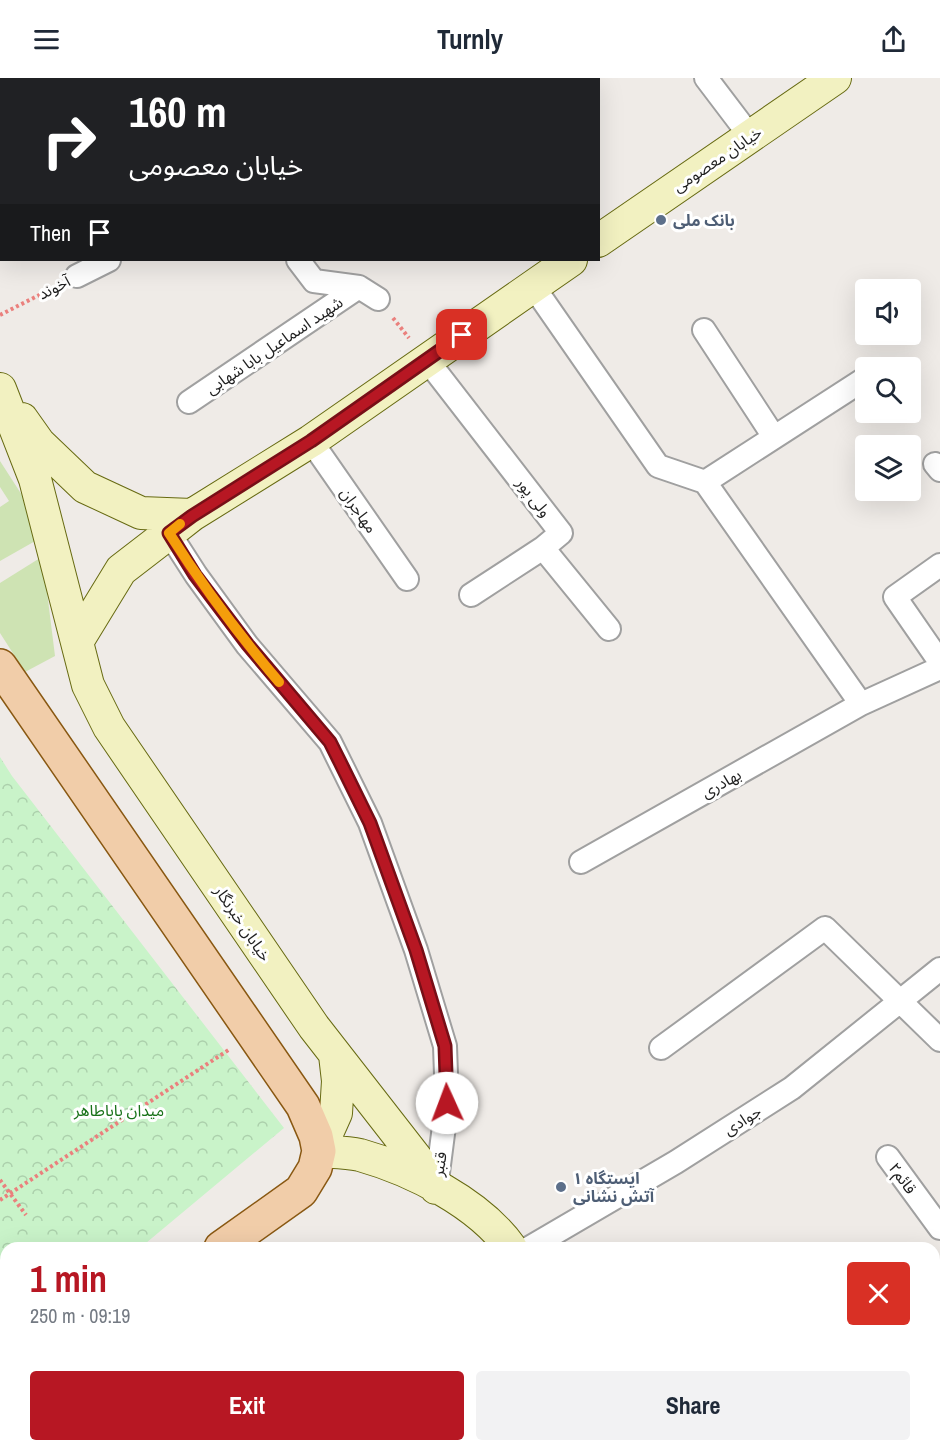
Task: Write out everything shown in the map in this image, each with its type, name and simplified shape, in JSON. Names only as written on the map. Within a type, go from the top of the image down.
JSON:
[{"type":"main road","name":"خیابان معصومی","points":[[600,239],[835,78]]},
{"type":"main road","points":[[77,642],[121,570],[180,524],[311,441],[570,261]]},
{"type":"main road","points":[[0,389],[39,443],[85,487],[141,513],[180,524]]},
{"type":"main road","name":"خیابان خبرنگار","points":[[0,389],[35,479],[88,685],[109,727],[314,1027],[423,1167],[436,1188]]},
{"type":"main road","points":[[0,666],[303,1106],[316,1136],[319,1151]]},
{"type":"main road","points":[[229,1242],[301,1191],[315,1168],[319,1151],[336,1113],[338,1082],[335,1055]]},
{"type":"main road","name":"خیابان خبرنگار","points":[[319,1151],[359,1155],[414,1176],[467,1204],[501,1234],[507,1242]]},
{"type":"street","points":[[706,78],[750,136]]},
{"type":"street","name":"آخوند","points":[[77,276],[107,261]]},
{"type":"street","points":[[299,261],[314,281],[369,293]]},
{"type":"street","points":[[533,286],[658,466],[705,482],[861,705]]},
{"type":"street","name":"شهید اسماعیل بابا شهابی","points":[[189,402],[369,293]]},
{"type":"street","points":[[704,330],[774,437]]},
{"type":"street","name":"ولی پور","points":[[427,360],[561,533],[543,548]]},
{"type":"street","points":[[705,482],[855,385]]},
{"type":"street","name":"مهاجران","points":[[311,441],[407,579]]},
{"type":"street","name":"قنبر","points":[[180,524],[195,575],[248,645],[330,742],[370,823],[416,950],[445,1046],[447,1103],[436,1188]]},
{"type":"street","points":[[471,595],[543,548],[609,629]]},
{"type":"street","points":[[940,565],[895,597],[940,662]]},
{"type":"street","name":"بهادری","points":[[581,862],[861,705],[940,668]]},
{"type":"street","points":[[661,1048],[825,928],[940,1040]]},
{"type":"street","name":"جوادی","points":[[539,1242],[676,1162],[792,1089],[940,969]]},
{"type":"street","name":"قائم۲","points":[[888,1157],[940,1228]]},
{"type":"path","name":"آخوند","points":[[0,315],[77,276]]},
{"type":"path","points":[[369,293],[427,360]]},
{"type":"path","points":[[0,1200],[254,1034]]},
{"type":"path","points":[[0,1180],[26,1215]]},
{"type":"green space","points":[[0,461],[38,520],[55,656],[25,672],[0,633],[0,583],[40,558],[37,540],[0,561],[0,507],[9,501],[0,487]]},
{"type":"green space","name":"میدان باباطاهر","points":[[0,757],[12,776],[284,1128],[147,1242],[0,1242]]},
{"type":"slow traffic","points":[[180,524],[169,533],[195,575],[279,682]]},
{"type":"place","name":"بانک ملی","points":[[661,220]]},
{"type":"place","name":"ایستگاه ۱ آتش نشانی","points":[[561,1187]]},
{"type":"route","points":[[447,1103],[445,1046],[416,950],[370,823],[330,742],[248,645],[195,575],[169,533],[311,441],[462,335]]}]
